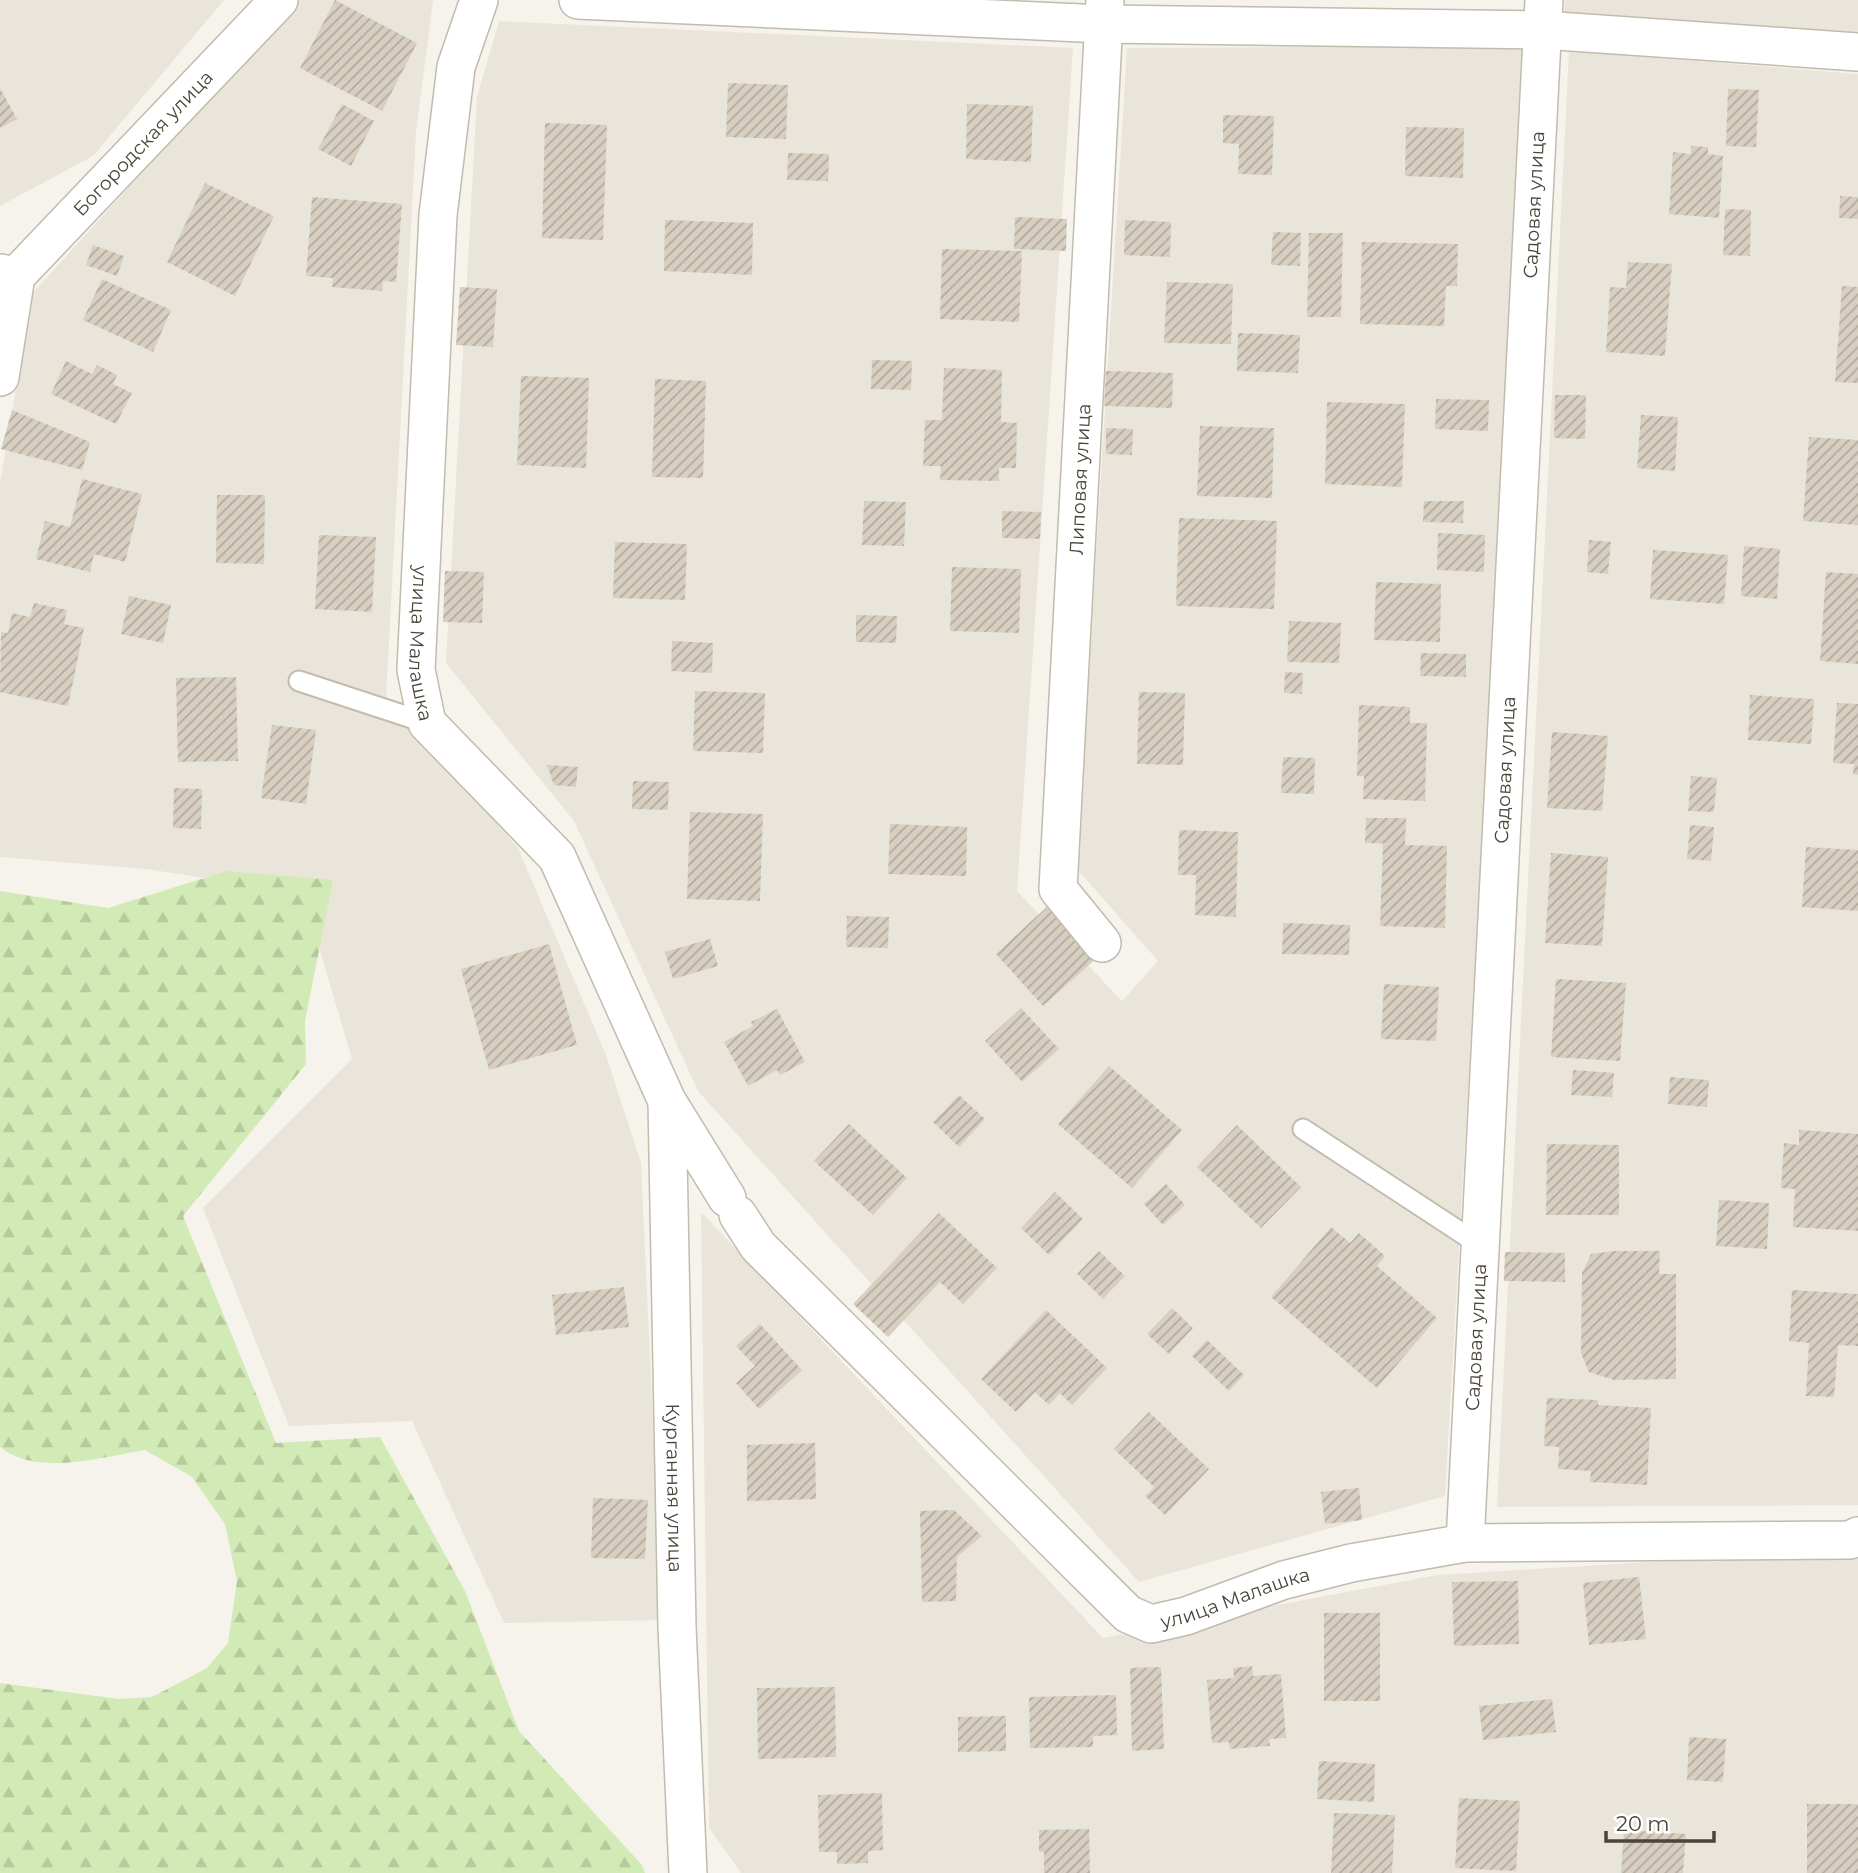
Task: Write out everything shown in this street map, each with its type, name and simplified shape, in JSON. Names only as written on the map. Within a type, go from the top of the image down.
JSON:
[{"type":"street","name":"Богородская улица","points":[[8,274],[279,0]]},
{"type":"street","name":"улица Малашка","points":[[479,0],[456,67],[438,215],[416,670],[427,723],[557,858],[667,1101],[758,1246],[1128,1614],[1151,1624],[1186,1616],[1284,1580],[1351,1563],[1465,1543],[1850,1540],[1858,1536]]},
{"type":"street","points":[[578,0],[1104,12],[1543,15],[1858,52]]},
{"type":"street","name":"Липовая улица","points":[[1102,943],[1058,889],[1104,12]]},
{"type":"street","name":"Садовая улица","points":[[1465,1543],[1543,15]]},
{"type":"street","points":[[0,377],[8,274]]},
{"type":"street","name":"Курганная улица","points":[[667,1101],[677,1627],[688,1873]]},
{"type":"lane","points":[[299,681],[427,723]]},
{"type":"lane","points":[[1303,1129],[1480,1245]]},
{"type":"shaded area","points":[[0,0],[224,0],[93,156],[0,206]]},
{"type":"shaded area","points":[[298,0],[433,0],[416,133],[386,698],[518,848],[606,1055],[641,1163],[662,1620],[504,1623],[412,1421],[289,1426],[203,1208],[352,1059],[303,893],[146,869],[0,857],[0,483],[32,294]]},
{"type":"shaded area","points":[[1565,0],[1858,0],[1858,34],[1564,13]]},
{"type":"shaded area","points":[[499,21],[1073,48],[1017,891],[1122,1001],[1158,961],[1077,869],[1127,48],[1527,46],[1445,1496],[1139,1582],[698,1091],[574,821],[446,663],[477,97]]},
{"type":"shaded area","points":[[1569,51],[1858,74],[1858,1505],[1497,1507]]},
{"type":"shaded area","points":[[701,1212],[1103,1638],[1437,1575],[1858,1549],[1858,1873],[741,1873],[709,1828]]},
{"type":"green space","points":[[227,871],[333,880],[305,1021],[306,1064],[183,1216],[276,1443],[380,1437],[465,1591],[519,1731],[642,1865],[645,1873],[0,1873],[0,1683],[119,1699],[152,1697],[207,1668],[228,1643],[237,1581],[225,1524],[192,1477],[145,1450],[90,1460],[51,1463],[15,1456],[0,1447],[0,891],[108,908]]},
{"type":"building","points":[[335,0],[417,43],[382,111],[300,68]]},
{"type":"building","points":[[728,83],[788,85],[786,139],[726,137]]},
{"type":"building","points":[[0,88],[17,119],[0,128]]},
{"type":"building","points":[[1728,89],[1759,90],[1756,147],[1726,146]]},
{"type":"building","points":[[342,104],[374,121],[351,166],[318,149]]},
{"type":"building","points":[[967,104],[1033,106],[1031,162],[966,159]]},
{"type":"building","points":[[1223,115],[1274,116],[1272,175],[1238,174],[1239,144],[1223,143]]},
{"type":"building","points":[[545,123],[607,125],[603,240],[542,238]]},
{"type":"building","points":[[1406,127],[1464,128],[1463,178],[1405,176]]},
{"type":"building","points":[[1691,146],[1708,147],[1708,154],[1723,156],[1719,218],[1669,214],[1673,152],[1691,154]]},
{"type":"building","points":[[788,153],[829,154],[828,181],[787,180]]},
{"type":"building","points":[[205,183],[274,216],[235,296],[167,262]]},
{"type":"building","points":[[1840,196],[1858,197],[1858,219],[1839,218]]},
{"type":"building","points":[[312,197],[402,204],[396,282],[383,281],[382,291],[332,287],[333,278],[306,276]]},
{"type":"building","points":[[1725,209],[1751,210],[1750,256],[1723,255]]},
{"type":"building","points":[[1015,217],[1067,219],[1066,251],[1014,249]]},
{"type":"building","points":[[665,220],[753,223],[752,275],[664,271]]},
{"type":"building","points":[[1125,220],[1171,222],[1170,257],[1124,255]]},
{"type":"building","points":[[1273,232],[1301,233],[1300,266],[1271,265]]},
{"type":"building","points":[[1309,233],[1343,233],[1341,317],[1307,317]]},
{"type":"building","points":[[1362,242],[1458,244],[1457,286],[1446,286],[1444,326],[1360,324]]},
{"type":"building","points":[[93,245],[124,256],[117,276],[86,265]]},
{"type":"building","points":[[942,249],[1022,251],[1019,322],[940,319]]},
{"type":"building","points":[[1628,262],[1672,264],[1665,356],[1606,352],[1610,287],[1626,288]]},
{"type":"building","points":[[102,279],[171,310],[153,352],[83,320]]},
{"type":"building","points":[[1167,282],[1233,284],[1231,344],[1164,343]]},
{"type":"building","points":[[1842,286],[1858,287],[1858,383],[1835,382]]},
{"type":"building","points":[[460,287],[497,289],[493,347],[456,345]]},
{"type":"building","points":[[1238,333],[1300,335],[1298,373],[1237,371]]},
{"type":"building","points":[[872,360],[912,361],[911,390],[871,389]]},
{"type":"building","points":[[66,361],[92,374],[97,365],[117,375],[113,384],[132,393],[116,424],[51,394]]},
{"type":"building","points":[[944,368],[1002,370],[1001,422],[1017,423],[1016,468],[999,468],[999,481],[940,480],[941,466],[923,466],[925,420],[942,420]]},
{"type":"building","points":[[1106,371],[1173,373],[1172,408],[1104,406]]},
{"type":"building","points":[[521,376],[589,378],[586,468],[517,465]]},
{"type":"building","points":[[655,379],[706,381],[703,478],[652,477]]},
{"type":"building","points":[[1555,395],[1586,395],[1585,439],[1554,438]]},
{"type":"building","points":[[1436,399],[1489,400],[1488,431],[1435,429]]},
{"type":"building","points":[[1327,402],[1405,404],[1402,487],[1325,484]]},
{"type":"building","points":[[12,410],[90,442],[82,470],[1,449]]},
{"type":"building","points":[[1641,415],[1678,417],[1675,471],[1637,468]]},
{"type":"building","points":[[1200,426],[1274,428],[1272,498],[1197,496]]},
{"type":"building","points":[[1106,428],[1133,429],[1132,455],[1106,454]]},
{"type":"building","points":[[1809,437],[1858,440],[1858,525],[1803,521]]},
{"type":"building","points":[[82,479],[142,494],[125,562],[94,554],[90,572],[36,559],[45,521],[70,527]]},
{"type":"building","points":[[217,495],[265,495],[264,564],[216,563]]},
{"type":"building","points":[[864,501],[906,502],[904,546],[862,545]]},
{"type":"building","points":[[1424,501],[1464,501],[1463,523],[1423,522]]},
{"type":"building","points":[[1002,511],[1041,512],[1040,539],[1002,538]]},
{"type":"building","points":[[1179,518],[1277,521],[1274,609],[1176,606]]},
{"type":"building","points":[[1438,533],[1485,535],[1484,572],[1437,570]]},
{"type":"building","points":[[319,535],[376,537],[372,612],[315,609]]},
{"type":"building","points":[[1589,540],[1611,542],[1608,574],[1587,572]]},
{"type":"building","points":[[615,542],[687,544],[685,600],[613,598]]},
{"type":"building","points":[[1744,546],[1780,549],[1777,599],[1741,596]]},
{"type":"building","points":[[1653,550],[1728,555],[1724,604],[1650,599]]},
{"type":"building","points":[[952,567],[1021,569],[1019,633],[950,631]]},
{"type":"building","points":[[445,571],[484,572],[482,623],[443,622]]},
{"type":"building","points":[[1826,572],[1858,574],[1858,664],[1820,661]]},
{"type":"building","points":[[1376,582],[1441,584],[1440,642],[1374,640]]},
{"type":"building","points":[[129,596],[171,605],[163,643],[121,634]]},
{"type":"building","points":[[34,603],[67,610],[64,624],[84,628],[68,706],[0,692],[1,632],[8,633],[12,613],[30,617]]},
{"type":"building","points":[[856,615],[897,616],[896,643],[856,642]]},
{"type":"building","points":[[1289,621],[1341,623],[1339,663],[1287,662]]},
{"type":"building","points":[[672,641],[713,643],[712,673],[671,671]]},
{"type":"building","points":[[1421,653],[1466,654],[1466,677],[1420,676]]},
{"type":"building","points":[[1285,672],[1303,673],[1302,694],[1284,693]]},
{"type":"building","points":[[236,677],[238,761],[178,762],[176,678]]},
{"type":"building","points":[[695,691],[765,693],[763,753],[693,751]]},
{"type":"building","points":[[1139,692],[1185,693],[1183,765],[1137,764]]},
{"type":"building","points":[[1750,695],[1814,699],[1811,744],[1748,740]]},
{"type":"building","points":[[1837,703],[1858,704],[1858,775],[1853,774],[1854,764],[1833,763]]},
{"type":"building","points":[[1359,705],[1410,707],[1410,723],[1427,723],[1425,801],[1363,799],[1364,776],[1357,776]]},
{"type":"building","points":[[272,725],[316,730],[306,804],[261,798]]},
{"type":"building","points":[[1552,732],[1608,736],[1602,811],[1547,808]]},
{"type":"building","points":[[1283,757],[1315,758],[1314,794],[1281,793]]},
{"type":"building","points":[[547,765],[578,767],[576,787],[554,785]]},
{"type":"building","points":[[1691,776],[1717,778],[1714,812],[1688,811]]},
{"type":"building","points":[[633,781],[669,782],[668,810],[632,809]]},
{"type":"building","points":[[174,788],[202,789],[201,829],[173,828]]},
{"type":"building","points":[[690,812],[763,814],[760,901],[687,899]]},
{"type":"building","points":[[1366,818],[1406,818],[1405,845],[1447,846],[1445,928],[1380,926],[1383,844],[1399,844],[1365,843]]},
{"type":"building","points":[[890,824],[967,827],[966,876],[888,874]]},
{"type":"building","points":[[1690,825],[1714,827],[1711,861],[1687,859]]},
{"type":"building","points":[[1179,830],[1238,832],[1236,917],[1195,915],[1196,875],[1178,875]]},
{"type":"building","points":[[1806,847],[1858,850],[1858,911],[1802,907]]},
{"type":"building","points":[[1551,853],[1608,857],[1602,946],[1545,943]]},
{"type":"building","points":[[1051,903],[1099,956],[1043,1006],[996,954]]},
{"type":"building","points":[[847,916],[889,917],[888,948],[846,947]]},
{"type":"building","points":[[1283,923],[1350,925],[1349,955],[1282,954]]},
{"type":"building","points":[[710,939],[718,966],[673,979],[665,952]]},
{"type":"building","points":[[549,944],[577,1045],[489,1070],[461,969]]},
{"type":"building","points":[[1556,979],[1626,983],[1620,1061],[1551,1057]]},
{"type":"building","points":[[1384,984],[1439,987],[1436,1041],[1381,1039]]},
{"type":"building","points":[[1021,1008],[1059,1049],[1022,1082],[985,1041]]},
{"type":"building","points":[[777,1009],[805,1062],[780,1075],[777,1070],[748,1086],[724,1042],[753,1026],[751,1022]]},
{"type":"building","points":[[1109,1066],[1182,1130],[1132,1188],[1058,1124]]},
{"type":"building","points":[[1573,1070],[1614,1073],[1612,1097],[1571,1095]]},
{"type":"building","points":[[1670,1077],[1709,1080],[1707,1107],[1668,1104]]},
{"type":"building","points":[[959,1095],[985,1119],[959,1147],[933,1122]]},
{"type":"building","points":[[849,1124],[907,1178],[873,1215],[814,1161]]},
{"type":"building","points":[[1237,1125],[1301,1187],[1261,1228],[1197,1167]]},
{"type":"building","points":[[1799,1130],[1858,1134],[1858,1231],[1793,1227],[1795,1189],[1781,1188],[1784,1143],[1799,1145]]},
{"type":"building","points":[[1547,1144],[1619,1145],[1619,1215],[1546,1215]]},
{"type":"building","points":[[1166,1184],[1185,1205],[1163,1225],[1144,1204]]},
{"type":"building","points":[[1055,1192],[1083,1219],[1049,1255],[1021,1228]]},
{"type":"building","points":[[1719,1200],[1769,1203],[1767,1249],[1716,1246]]},
{"type":"building","points":[[939,1213],[997,1268],[963,1304],[940,1282],[888,1337],[853,1304]]},
{"type":"building","points":[[1331,1227],[1350,1243],[1359,1233],[1385,1256],[1377,1266],[1437,1318],[1377,1388],[1271,1297]]},
{"type":"building","points":[[1099,1251],[1125,1276],[1103,1299],[1077,1274]]},
{"type":"building","points":[[1660,1251],[1659,1274],[1676,1274],[1676,1379],[1614,1380],[1589,1372],[1581,1353],[1582,1273],[1591,1254]]},
{"type":"building","points":[[1505,1252],[1565,1253],[1565,1282],[1504,1281]]},
{"type":"building","points":[[624,1287],[629,1327],[556,1335],[552,1295]]},
{"type":"building","points":[[1792,1290],[1858,1294],[1858,1346],[1838,1345],[1834,1397],[1806,1396],[1809,1343],[1789,1341]]},
{"type":"building","points":[[1172,1308],[1193,1328],[1169,1354],[1147,1334]]},
{"type":"building","points":[[1046,1310],[1107,1368],[1072,1405],[1060,1393],[1049,1405],[1035,1392],[1016,1412],[981,1379]]},
{"type":"building","points":[[760,1324],[802,1370],[759,1409],[736,1383],[755,1366],[736,1346]]},
{"type":"building","points":[[1207,1340],[1244,1375],[1229,1391],[1192,1356]]},
{"type":"building","points":[[1547,1398],[1598,1400],[1598,1405],[1651,1408],[1647,1485],[1590,1482],[1591,1471],[1558,1469],[1559,1447],[1544,1446]]},
{"type":"building","points":[[1149,1412],[1209,1469],[1165,1515],[1145,1496],[1154,1487],[1114,1449]]},
{"type":"building","points":[[815,1443],[816,1499],[747,1501],[747,1445]]},
{"type":"building","points":[[1359,1488],[1362,1520],[1325,1524],[1321,1492]]},
{"type":"building","points":[[593,1498],[648,1500],[645,1559],[591,1558]]},
{"type":"building","points":[[954,1510],[982,1536],[957,1557],[956,1601],[922,1602],[920,1511]]},
{"type":"building","points":[[1639,1577],[1646,1639],[1589,1645],[1583,1583]]},
{"type":"building","points":[[1518,1581],[1519,1644],[1454,1646],[1452,1582]]},
{"type":"building","points":[[1324,1613],[1380,1613],[1380,1701],[1324,1701]]},
{"type":"building","points":[[1252,1666],[1253,1676],[1281,1674],[1286,1738],[1269,1739],[1270,1746],[1230,1749],[1229,1742],[1212,1743],[1207,1680],[1234,1678],[1233,1668]]},
{"type":"building","points":[[1161,1667],[1164,1749],[1132,1751],[1130,1668]]},
{"type":"building","points":[[835,1687],[836,1757],[758,1759],[757,1688]]},
{"type":"building","points":[[1116,1695],[1117,1735],[1093,1736],[1093,1747],[1030,1748],[1029,1697]]},
{"type":"building","points":[[1552,1699],[1556,1732],[1483,1740],[1479,1706]]},
{"type":"building","points":[[1006,1716],[1006,1751],[958,1752],[958,1717]]},
{"type":"building","points":[[1689,1737],[1726,1739],[1723,1782],[1687,1780]]},
{"type":"building","points":[[1319,1761],[1375,1764],[1374,1802],[1317,1799]]},
{"type":"building","points":[[882,1793],[883,1850],[868,1851],[868,1863],[837,1864],[837,1852],[819,1852],[818,1795]]},
{"type":"building","points":[[1459,1798],[1520,1801],[1516,1871],[1455,1868]]},
{"type":"building","points":[[1807,1804],[1858,1804],[1858,1873],[1807,1873]]},
{"type":"building","points":[[1334,1813],[1395,1815],[1392,1873],[1331,1873]]},
{"type":"building","points":[[1089,1829],[1090,1873],[1044,1873],[1044,1852],[1039,1852],[1039,1830]]},
{"type":"building","points":[[1624,1830],[1686,1834],[1683,1873],[1621,1873]]}]
